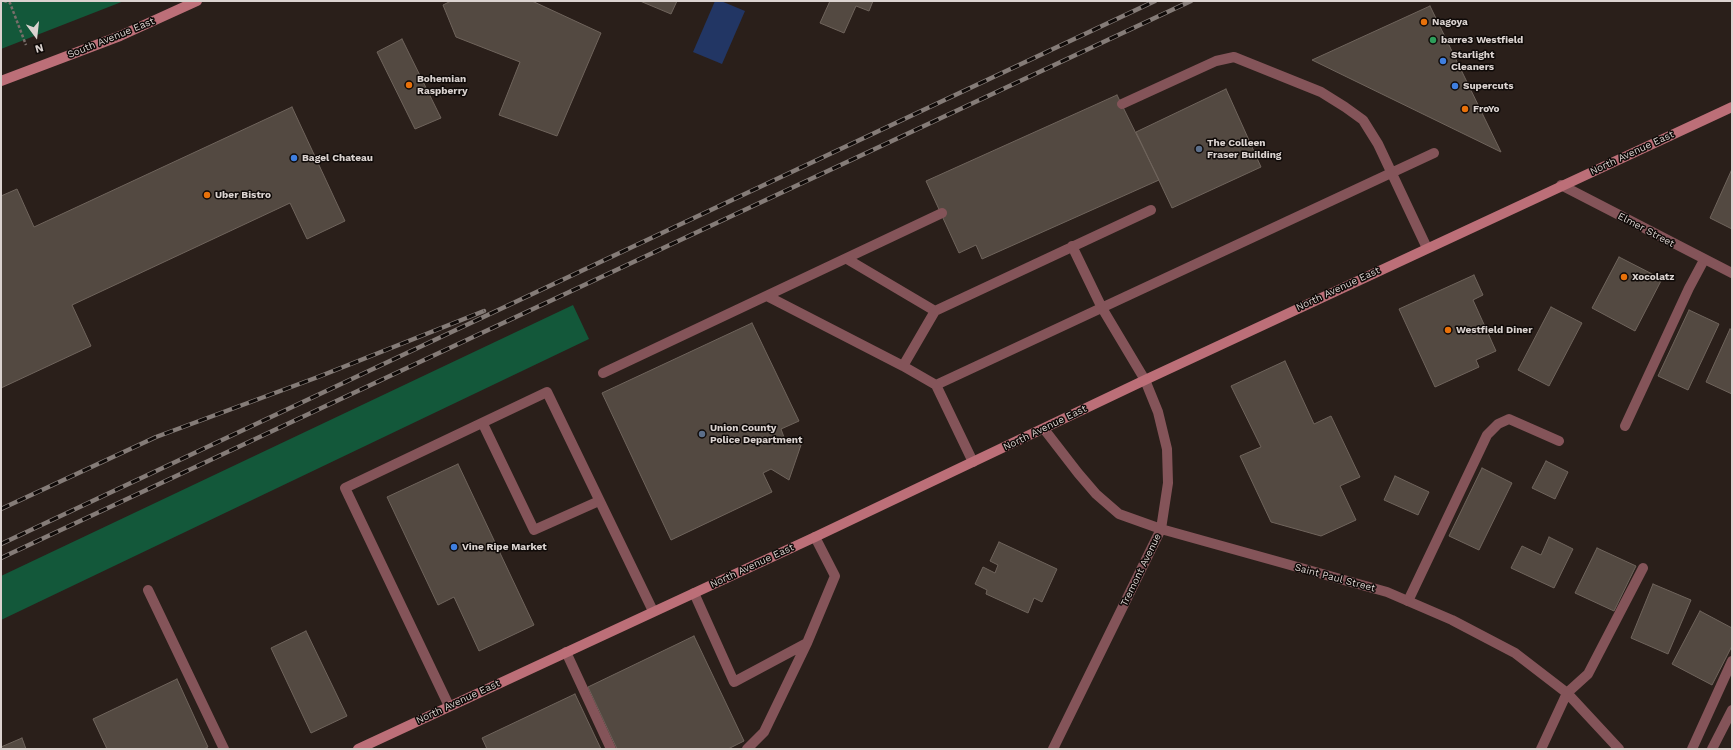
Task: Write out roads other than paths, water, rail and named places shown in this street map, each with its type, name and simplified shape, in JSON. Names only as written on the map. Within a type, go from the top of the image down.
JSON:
[{"type":"main road","name":"South Avenue East","points":[[1,81],[120,36],[197,1]]},
{"type":"main road","name":"North Avenue East","points":[[358,749],[1732,106]]},
{"type":"street","points":[[1122,104],[1216,61],[1234,57],[1321,92],[1345,106],[1363,120],[1378,144],[1427,248]]},
{"type":"street","points":[[936,385],[1434,153]]},
{"type":"street","name":"Elmer Street","points":[[1561,185],[1704,260],[1732,273]]},
{"type":"street","points":[[903,366],[934,310],[1151,210]]},
{"type":"street","points":[[603,373],[942,213]]},
{"type":"street","name":"Tremont Avenue","points":[[1053,749],[1161,529],[1168,483],[1167,449],[1158,412],[1145,380],[1102,308],[1072,246]]},
{"type":"street","points":[[847,259],[934,310]]},
{"type":"street","points":[[1625,426],[1689,288],[1704,260]]},
{"type":"street","points":[[767,296],[903,366],[936,385],[973,462]]},
{"type":"street","points":[[449,706],[345,488],[483,424],[547,392],[598,501],[653,611]]},
{"type":"street","points":[[1408,601],[1490,432],[1498,424],[1509,419],[1559,441]]},
{"type":"street","points":[[483,424],[534,530],[598,501]]},
{"type":"street","name":"Saint Paul Street","points":[[1044,429],[1096,494],[1119,514],[1161,529],[1387,592],[1452,620],[1515,654],[1567,692],[1619,749]]},
{"type":"street","points":[[747,749],[764,732],[807,643],[835,576],[815,536]]},
{"type":"street","points":[[1541,749],[1567,692],[1588,674],[1643,568]]},
{"type":"street","points":[[148,590],[224,749]]},
{"type":"street","points":[[694,593],[734,682],[807,643]]},
{"type":"street","points":[[566,652],[611,749]]},
{"type":"street","points":[[1692,749],[1732,661]]},
{"type":"street","points":[[1712,749],[1732,710]]},
{"type":"water","points":[[715,1],[721,1],[745,11],[722,64],[693,52]]},
{"type":"railway","points":[[1,544],[1155,1]]},
{"type":"railway","points":[[1,558],[1191,1]]},
{"type":"railway","points":[[1,509],[156,437],[318,377],[484,311]]},
{"type":"place","name":"Nagoya","points":[[1424,22]]},
{"type":"place","name":"barre3 Westfield","points":[[1433,40]]},
{"type":"place","name":"Starlight Cleaners","points":[[1443,61]]},
{"type":"place","name":"Bohemian Raspberry","points":[[409,85]]},
{"type":"place","name":"Supercuts","points":[[1455,86]]},
{"type":"place","name":"FroYo","points":[[1465,109]]},
{"type":"place","name":"The Colleen Fraser Building","points":[[1199,149]]},
{"type":"place","name":"Bagel Chateau","points":[[294,158]]},
{"type":"place","name":"Uber Bistro","points":[[207,195]]},
{"type":"place","name":"Xocolatz","points":[[1624,277]]},
{"type":"place","name":"Westfield Diner","points":[[1448,330]]},
{"type":"place","name":"Union County Police Department","points":[[702,434]]},
{"type":"place","name":"Vine Ripe Market","points":[[454,547]]}]
